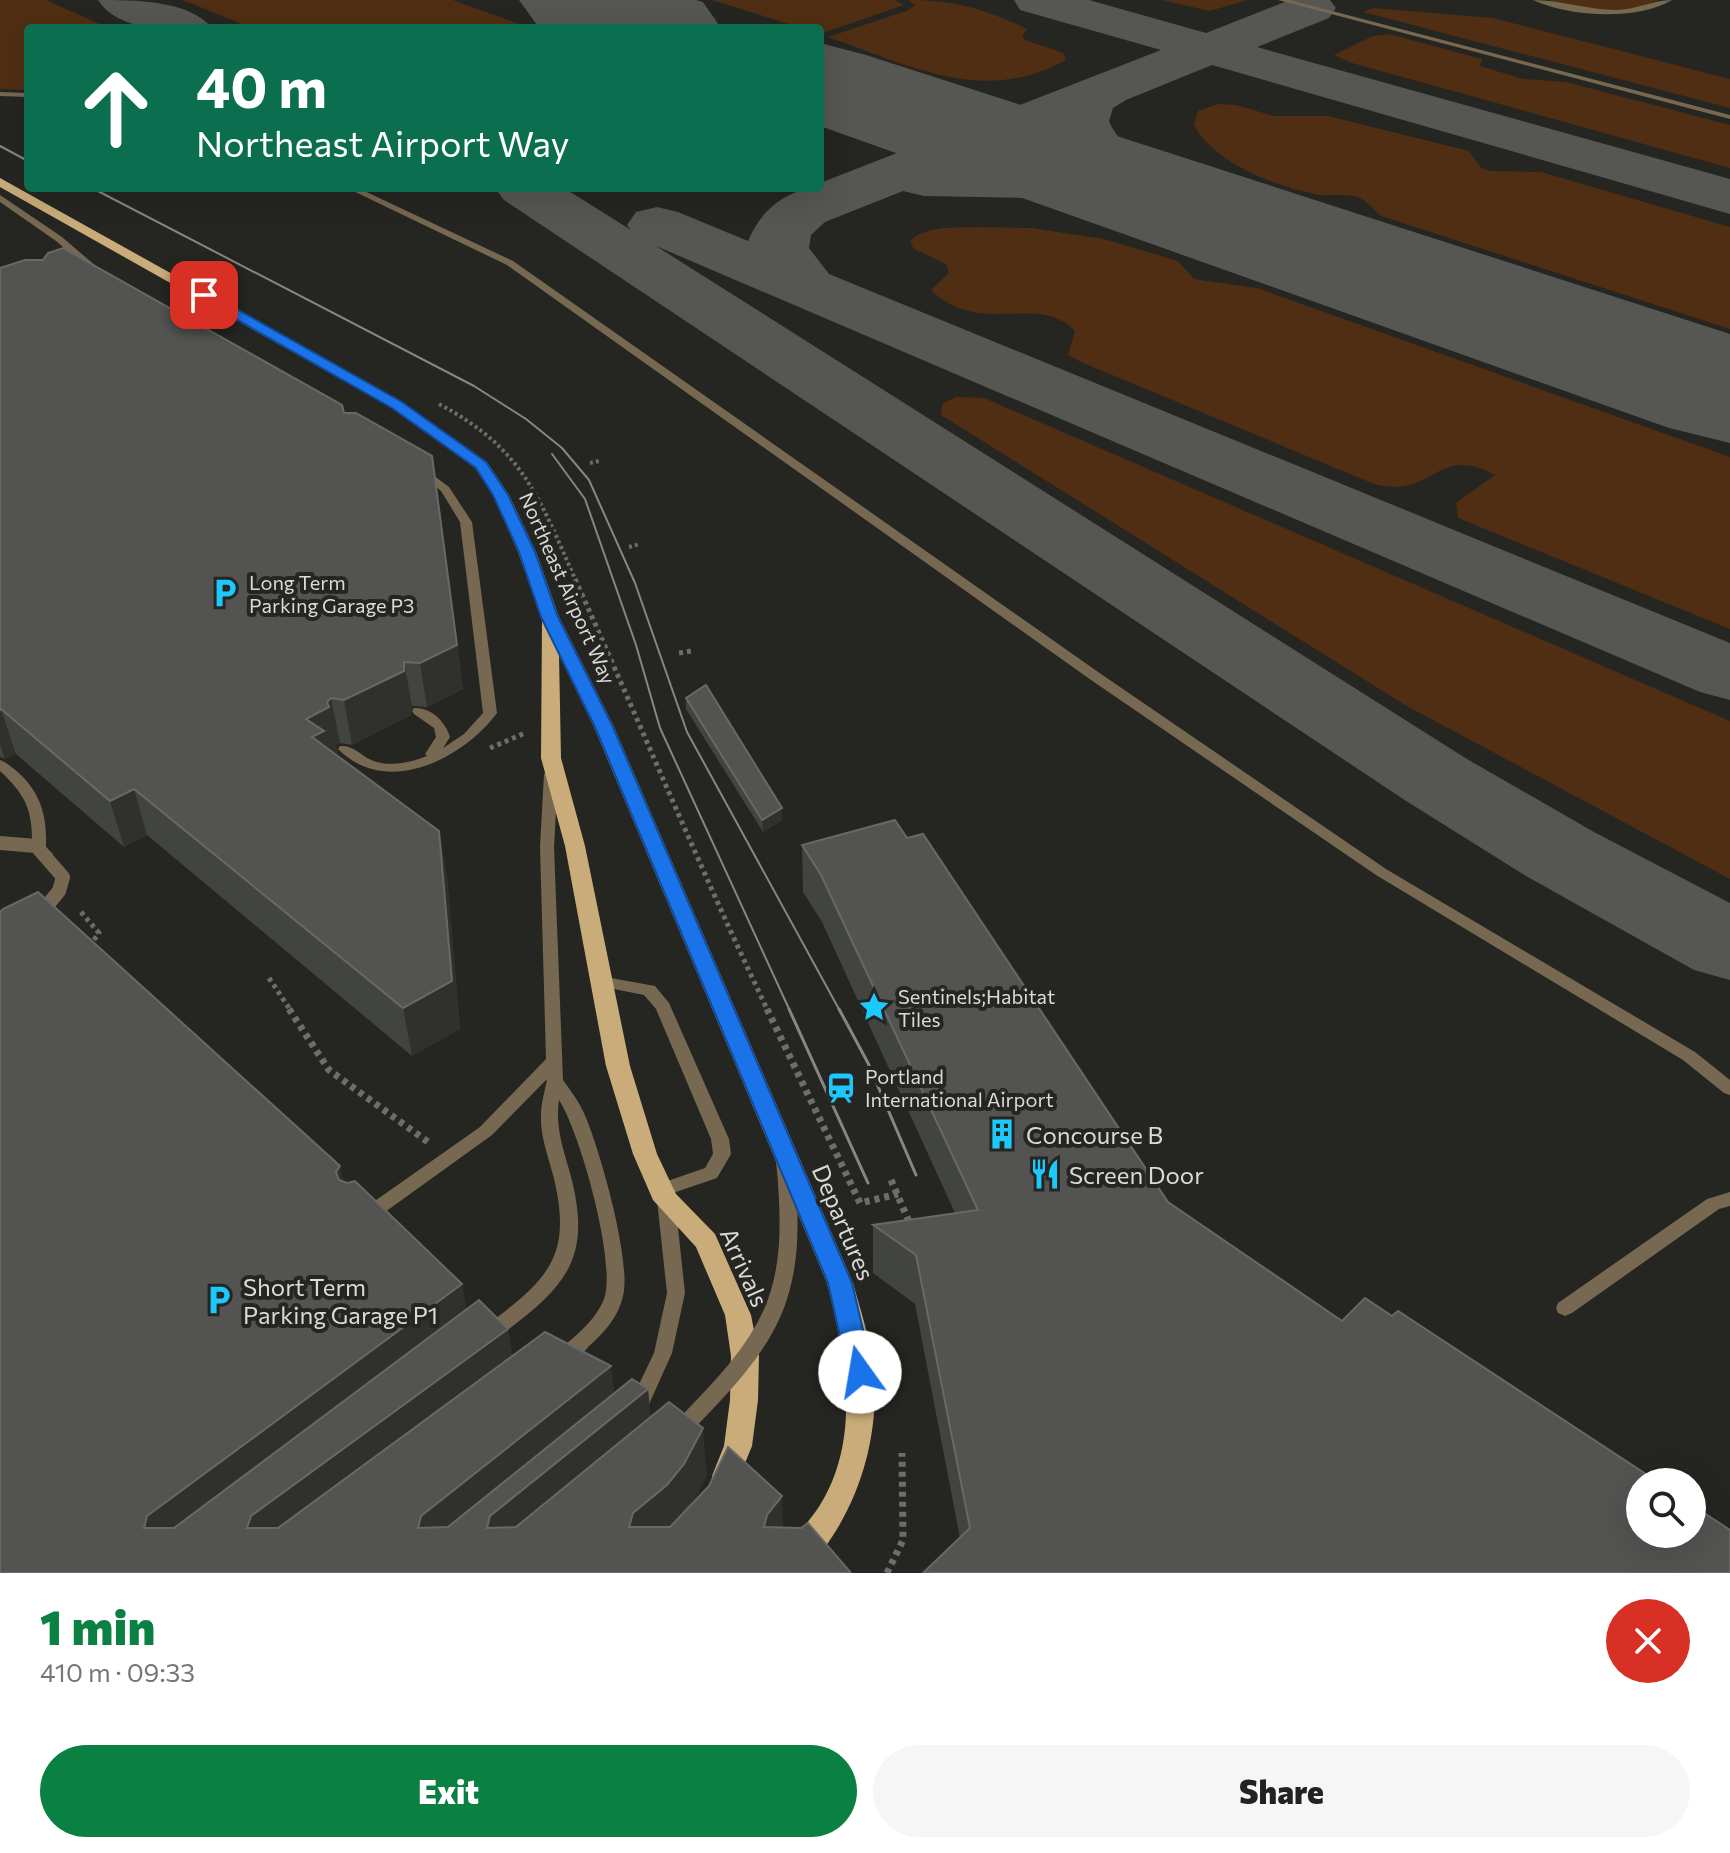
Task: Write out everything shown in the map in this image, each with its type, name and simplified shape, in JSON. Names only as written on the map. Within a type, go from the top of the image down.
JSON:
[{"type":"main road","name":"Northeast Airport Way","points":[[0,182],[397,405],[481,465],[501,495],[527,552],[550,617],[604,727],[785,1160]]},
{"type":"main road","name":"Arrivals","points":[[550,617],[551,758],[575,846],[618,1066],[645,1154],[664,1195],[706,1241],[738,1315],[745,1356],[744,1400],[738,1446],[715,1497]]},
{"type":"main road","name":"Departures","points":[[783,1573],[822,1532],[854,1467],[860,1372],[840,1283],[785,1160]]},
{"type":"lane","points":[[1282,0],[1730,117]]},
{"type":"lane","points":[[1537,0],[1578,10],[1620,14],[1643,12],[1668,0]]},
{"type":"lane","points":[[0,94],[24,95]]},
{"type":"lane","points":[[359,192],[510,263],[1240,777],[1381,872],[1689,1056],[1730,1089]]},
{"type":"lane","points":[[0,198],[59,239],[100,275]]},
{"type":"lane","points":[[414,463],[445,489],[466,522],[490,713],[481,728],[465,740],[427,761],[408,766],[373,766],[346,748],[364,761],[389,766],[426,759],[439,748],[443,737],[440,726],[419,711]]},
{"type":"lane","points":[[471,1348],[543,1289],[564,1256],[570,1232],[567,1193],[549,1117],[554,1072],[547,847],[551,758]]},
{"type":"lane","points":[[0,764],[29,789],[39,811],[39,848],[57,867],[58,880],[52,894],[22,923],[48,907],[59,891],[63,877],[36,846],[2,842]]},
{"type":"lane","points":[[600,981],[649,990],[663,1007],[720,1139],[722,1154],[711,1173],[664,1195],[676,1293],[670,1327],[642,1401],[626,1424]]},
{"type":"lane","points":[[359,1222],[486,1131],[554,1072]]},
{"type":"lane","points":[[541,1374],[590,1334],[603,1318],[615,1295],[617,1274],[613,1241],[576,1114],[554,1072]]},
{"type":"lane","name":"Departures","points":[[663,1444],[741,1366],[780,1294],[790,1254],[785,1160]]},
{"type":"lane","points":[[1565,1308],[1713,1204],[1730,1199]]},
{"type":"path","points":[[590,463],[599,461]]},
{"type":"path","points":[[629,547],[640,544]]},
{"type":"path","points":[[679,653],[691,651]]},
{"type":"path","points":[[716,902],[860,1203],[898,1194]]},
{"type":"path","points":[[81,912],[99,933],[85,952]]},
{"type":"path","points":[[269,978],[329,1070],[448,1157]]},
{"type":"path","points":[[891,1180],[913,1230],[908,1238]]},
{"type":"path","points":[[887,1573],[903,1540],[902,1453]]},
{"type":"shaded area","points":[[0,0],[46,0],[100,24],[24,24],[24,90],[0,89]]},
{"type":"shaded area","points":[[183,0],[453,0],[519,24],[241,24]]},
{"type":"shaded area","points":[[712,0],[894,0],[904,5],[824,33],[824,24],[788,24]]},
{"type":"shaded area","points":[[908,0],[955,4],[997,16],[1027,29],[1022,37],[1025,40],[1063,53],[1066,60],[1035,73],[1005,80],[976,80],[917,69],[828,37],[909,10],[915,5]]},
{"type":"shaded area","points":[[1161,0],[1248,0],[1210,11]]},
{"type":"shaded area","points":[[1548,0],[1659,0],[1632,9],[1604,10]]},
{"type":"shaded area","points":[[1373,8],[1493,18],[1730,79],[1730,108],[1363,12]]},
{"type":"shaded area","points":[[1389,34],[1482,59],[1480,66],[1523,79],[1566,82],[1730,125],[1730,168],[1352,63],[1334,55],[1373,36]]},
{"type":"shaded area","points":[[1218,104],[1236,105],[1274,116],[1328,116],[1469,151],[1481,168],[1490,171],[1541,172],[1730,227],[1730,329],[1381,216],[1361,198],[1314,194],[1264,178],[1229,161],[1202,138],[1194,124],[1198,111]]},
{"type":"shaded area","points":[[1031,228],[1104,239],[1178,261],[1194,279],[1257,288],[1730,457],[1730,629],[1458,518],[1456,503],[1495,475],[1459,465],[1410,485],[1394,487],[1374,484],[1081,362],[1068,355],[1075,331],[1060,320],[1044,315],[989,314],[950,304],[931,290],[949,273],[946,264],[914,249],[910,242],[931,230]]},
{"type":"shaded area","points":[[956,397],[984,398],[1730,721],[1730,879],[1405,705],[941,415],[942,404]]},
{"type":"building","name":"Long Term Parking Garage P3","points":[[63,248],[342,405],[344,413],[356,413],[432,456],[457,645],[420,663],[404,662],[404,671],[344,700],[331,698],[327,702],[329,707],[306,719],[324,731],[312,737],[439,831],[452,981],[403,1008],[134,789],[110,801],[0,710],[0,268],[25,260],[43,260],[48,253]]},
{"type":"building","points":[[706,685],[782,808],[762,820],[686,698]]},
{"type":"building","points":[[895,820],[907,838],[923,834],[1168,1202],[1342,1321],[1365,1298],[1392,1316],[1398,1311],[1637,1468],[1626,1468],[1626,1548],[1706,1548],[1706,1514],[1730,1530],[1730,1573],[923,1573],[970,1528],[916,1255],[873,1225],[978,1210],[821,875],[802,845]]},
{"type":"building","name":"Short Term Parking Garage P1","points":[[38,892],[340,1166],[336,1172],[339,1180],[347,1183],[355,1181],[462,1284],[147,1516],[144,1528],[174,1528],[479,1300],[508,1329],[251,1516],[247,1528],[278,1528],[545,1332],[611,1366],[421,1516],[418,1528],[448,1527],[632,1379],[648,1389],[490,1516],[487,1528],[516,1527],[669,1402],[703,1428],[684,1464],[667,1485],[633,1513],[629,1527],[670,1527],[709,1486],[728,1447],[782,1496],[767,1515],[764,1527],[801,1528],[808,1523],[851,1573],[0,1573],[0,912]]},
{"type":"taxiway","points":[[121,0],[178,24]]},
{"type":"taxiway","points":[[1037,0],[1209,49]]},
{"type":"taxiway","points":[[1209,49],[1312,8]]},
{"type":"taxiway","points":[[1107,89],[1209,49]]},
{"type":"taxiway","points":[[1209,49],[1730,197]]},
{"type":"taxiway","points":[[806,287],[787,267],[778,248],[783,230],[804,210],[1107,89]]},
{"type":"taxiway","points":[[924,179],[961,177],[1035,181],[1108,192],[1217,217],[1127,172],[1088,139],[1082,121],[1088,103],[1107,89]]},
{"type":"taxiway","points":[[530,192],[1435,779],[1560,854],[1730,946]]},
{"type":"taxiway","points":[[657,225],[1730,674]]},
{"type":"runway","points":[[578,0],[648,24]]},
{"type":"runway","points":[[824,83],[1730,391]]},
{"type":"tram line","points":[[0,146],[24,159]]},
{"type":"tram line","points":[[100,192],[474,386],[526,419],[562,448],[589,480],[635,583],[687,732],[840,1011]]},
{"type":"tram line","points":[[552,454],[585,499],[636,645],[660,728],[790,1011]]},
{"type":"tram line","points":[[789,1009],[868,1183]]},
{"type":"tram line","points":[[839,1009],[868,1063],[916,1175]]},
{"type":"place","name":"Long Term Parking Garage P3","points":[[225,593]]},
{"type":"place","name":"Sentinels;Habitat Tiles","points":[[874,1007]]},
{"type":"place","name":"Portland International Airport","points":[[841,1088]]},
{"type":"place","name":"Concourse B","points":[[1002,1134]]},
{"type":"place","name":"Screen Door","points":[[1045,1174]]},
{"type":"place","name":"Short Term Parking Garage P1","points":[[219,1300]]},
{"type":"route","points":[[204,295],[397,405],[481,465],[501,495],[527,552],[550,617],[604,727],[785,1160],[840,1283],[860,1372]]}]
